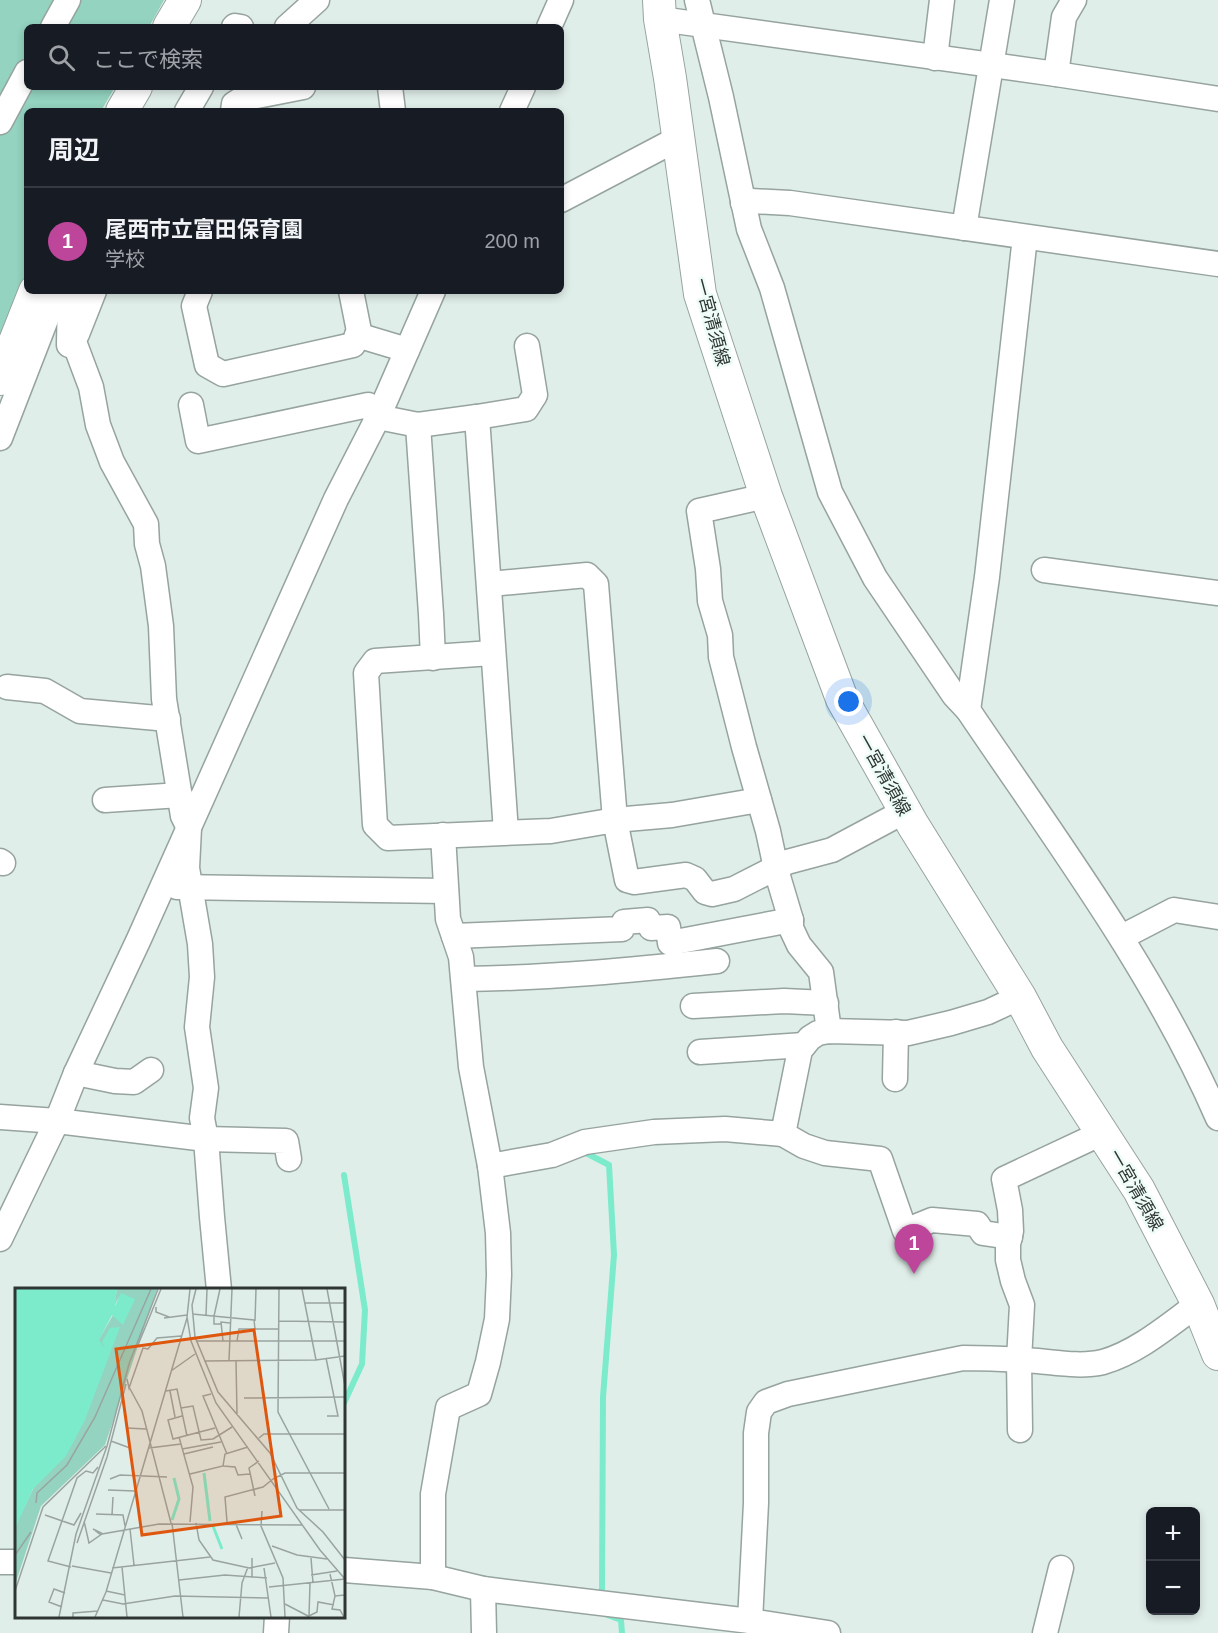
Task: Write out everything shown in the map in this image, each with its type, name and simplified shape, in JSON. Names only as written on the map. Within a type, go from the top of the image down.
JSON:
[{"type":"main road","points":[[171,24],[185,0]]},
{"type":"main road","name":"一宮清須線","points":[[659,10],[700,294],[766,496],[842,699],[905,811],[1020,998],[1047,1048],[1208,1300],[1218,1354]]},
{"type":"main road","points":[[124,108],[134,90]]},
{"type":"main road","points":[[0,379],[34,294]]},
{"type":"street","points":[[55,24],[68,0]]},
{"type":"street","points":[[290,24],[317,0]]},
{"type":"street","points":[[550,24],[561,0]]},
{"type":"street","points":[[697,0],[721,97],[748,230],[772,288],[830,492],[875,578],[1122,937],[1200,1076],[1218,1118]]},
{"type":"street","points":[[935,58],[942,0]]},
{"type":"street","points":[[964,228],[1002,0]]},
{"type":"street","points":[[1056,74],[1064,17],[1074,0]]},
{"type":"street","points":[[659,10],[703,25],[1218,99]]},
{"type":"street","points":[[0,122],[24,78]]},
{"type":"street","points":[[189,108],[199,90]]},
{"type":"street","points":[[233,108],[234,104],[242,99],[288,90]]},
{"type":"street","points":[[390,90],[393,108]]},
{"type":"street","points":[[514,108],[522,90]]},
{"type":"street","points":[[564,198],[679,138]]},
{"type":"street","points":[[743,203],[752,201],[790,203],[1218,264]]},
{"type":"street","points":[[968,710],[987,578],[1025,237]]},
{"type":"street","points":[[0,438],[56,294]]},
{"type":"street","points":[[70,294],[69,345],[74,339],[93,294]]},
{"type":"street","points":[[199,294],[194,306],[207,365],[223,374],[353,345],[359,331],[352,294]]},
{"type":"street","points":[[0,1239],[57,1121],[76,1073],[189,828],[336,499],[378,417],[432,294]]},
{"type":"street","points":[[357,335],[407,350]]},
{"type":"street","points":[[74,339],[91,387],[98,425],[112,462],[146,525],[147,544],[153,566],[161,626],[164,699],[183,816],[189,828],[187,868],[200,944],[202,977],[197,1027],[206,1088],[202,1118],[206,1139],[219,1288]]},
{"type":"street","points":[[191,405],[198,441],[368,405],[378,417],[418,425],[526,409],[535,395],[527,346]]},
{"type":"street","points":[[477,417],[506,832]]},
{"type":"street","points":[[418,425],[433,658]]},
{"type":"street","points":[[766,496],[699,511],[710,601],[720,635],[721,657],[791,920],[791,928],[799,945],[820,972],[829,1031]]},
{"type":"street","points":[[1044,570],[1218,593]]},
{"type":"street","points":[[490,584],[587,576],[596,584],[615,820],[627,880],[634,882],[686,875],[694,879],[705,892],[712,894],[734,889],[787,861],[832,850],[905,811]]},
{"type":"street","points":[[492,653],[375,661],[366,673],[375,825],[388,838],[551,831],[615,820],[672,816],[759,800]]},
{"type":"street","points":[[7,687],[45,691],[80,711],[168,719]]},
{"type":"street","points":[[105,800],[180,795]]},
{"type":"street","points":[[432,1577],[433,1494],[448,1408],[478,1394],[488,1362],[497,1319],[499,1275],[498,1233],[490,1166],[471,1067],[461,957],[448,919],[443,835]]},
{"type":"street","points":[[162,887],[446,891]]},
{"type":"street","points":[[1122,937],[1174,910],[1218,917]]},
{"type":"street","points":[[454,936],[622,929],[624,922],[648,920],[651,928],[668,927],[670,943],[791,920]]},
{"type":"street","points":[[464,979],[513,979],[616,972],[717,961]]},
{"type":"street","points":[[783,1134],[800,1050],[810,1038],[818,1033],[829,1031],[908,1033],[988,1012],[1020,998]]},
{"type":"street","points":[[693,1006],[784,1001],[826,1003]]},
{"type":"street","points":[[895,1079],[896,1032]]},
{"type":"street","points":[[700,1052],[804,1046]]},
{"type":"street","points":[[76,1073],[115,1081],[134,1082],[151,1070]]},
{"type":"street","points":[[0,1117],[57,1121],[206,1139],[286,1141],[289,1159]]},
{"type":"street","points":[[490,1166],[552,1155],[585,1142],[654,1132],[725,1129],[783,1134],[804,1146],[825,1153],[880,1159],[904,1231],[932,1220],[977,1224],[983,1233],[1010,1237]]},
{"type":"street","points":[[1020,1430],[1019,1360],[1022,1305],[1008,1260],[1011,1210],[1004,1179],[1102,1133]]},
{"type":"street","points":[[750,1621],[756,1503],[756,1433],[759,1412],[766,1402],[788,1394],[963,1358],[1077,1365],[1102,1362],[1125,1353],[1208,1300]]},
{"type":"street","points":[[1046,1633],[1061,1568]]},
{"type":"street","points":[[345,1570],[432,1577],[483,1589],[750,1621],[822,1633]]},
{"type":"street","points":[[483,1589],[484,1633]]},
{"type":"street","points":[[276,1633],[277,1618]]},
{"type":"green space","points":[[0,0],[164,0],[151,24],[24,24],[24,90],[113,90],[103,108],[24,108],[24,285],[0,347]]},
{"type":"waterway","points":[[586,1153],[609,1165],[614,1255],[603,1397],[602,1592]]},
{"type":"waterway","points":[[344,1175],[365,1310],[362,1364],[345,1401]]},
{"type":"waterway","points":[[605,1614],[621,1620],[622,1633]]},
{"type":"place","name":"尾西市立富田保育園","points":[[914,1274]]}]
